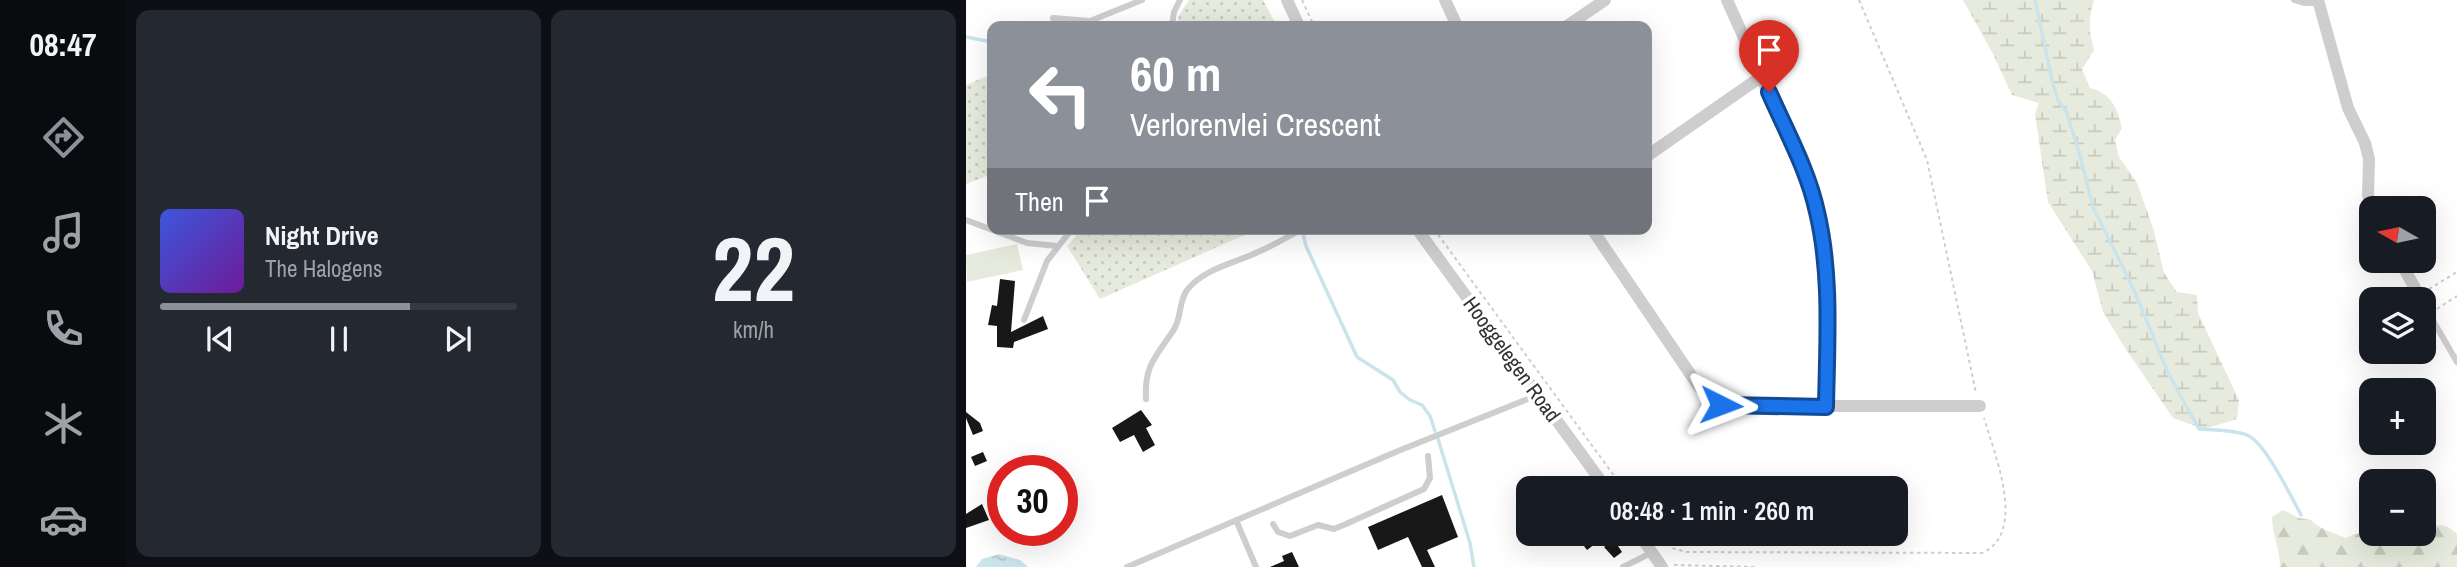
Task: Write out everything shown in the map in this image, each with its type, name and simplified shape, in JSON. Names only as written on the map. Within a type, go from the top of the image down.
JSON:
[{"type":"street","points":[[1287,0],[1296,21]]},
{"type":"street","points":[[1445,0],[1455,21]]},
{"type":"street","points":[[1574,21],[1605,0]]},
{"type":"street","points":[[1727,0],[1807,178],[1822,234],[1826,272],[1826,407]]},
{"type":"street","points":[[2318,1],[2348,108],[2365,143],[2369,159],[2368,196]]},
{"type":"street","points":[[1652,153],[1762,76]]},
{"type":"street","name":"Hooggelegen Road","points":[[1421,235],[1597,476]]},
{"type":"street","points":[[1596,235],[1707,397],[1721,405],[1980,407]]},
{"type":"street","points":[[2406,273],[2413,285]]},
{"type":"street","points":[[1648,546],[1662,566]]},
{"type":"lane","points":[[1053,18],[1090,21],[1142,0]]},
{"type":"lane","points":[[1173,21],[1180,0]]},
{"type":"lane","points":[[2294,0],[2304,3],[2318,1]]},
{"type":"lane","points":[[966,220],[987,228]]},
{"type":"lane","points":[[1006,235],[1027,243],[1057,246]]},
{"type":"lane","points":[[1024,320],[1041,273],[1067,235]]},
{"type":"lane","points":[[1146,399],[1148,370],[1177,326],[1181,300],[1189,287],[1212,271],[1261,251],[1291,235]]},
{"type":"lane","points":[[2436,325],[2457,362]]},
{"type":"lane","points":[[1127,567],[1398,450],[1538,395]]},
{"type":"lane","points":[[1273,524],[1278,532],[1285,536],[1318,525],[1334,530],[1424,489],[1430,478],[1428,457]]},
{"type":"lane","points":[[1236,520],[1256,567]]},
{"type":"lane","points":[[1623,567],[1653,552]]},
{"type":"path","points":[[1302,0],[1312,21]]},
{"type":"path","points":[[1669,546],[1686,552],[1982,552],[1994,546],[2001,536],[2006,499],[1969,366],[1927,160],[1859,0]]},
{"type":"path","points":[[1438,235],[1614,476]]},
{"type":"path","points":[[2413,285],[2430,289],[2457,272]]},
{"type":"path","points":[[2436,303],[2457,296]]},
{"type":"path","points":[[1662,566],[1757,567]]},
{"type":"green space","points":[[1189,0],[1263,0],[1274,21],[1178,21]]},
{"type":"green space","points":[[1963,0],[2094,0],[2090,25],[2094,50],[2082,69],[2090,88],[2103,93],[2116,108],[2122,128],[2115,140],[2119,157],[2137,183],[2154,231],[2164,273],[2177,292],[2197,295],[2198,313],[2239,400],[2237,419],[2204,429],[2173,418],[2125,348],[2103,312],[2092,271],[2048,202],[2035,114],[2039,103],[2012,95]]},
{"type":"green space","points":[[987,76],[987,176],[966,184],[966,85]]},
{"type":"green space","points":[[1077,235],[1244,235],[1100,299],[1067,246]]},
{"type":"green space","points":[[1017,244],[1023,270],[967,282],[966,255]]},
{"type":"green space","points":[[2283,510],[2299,518],[2311,520],[2346,538],[2359,534],[2359,546],[2436,546],[2436,525],[2444,526],[2457,534],[2457,567],[2280,567],[2272,517]]},
{"type":"water","points":[[999,554],[1020,560],[1028,567],[976,567],[982,559]]},
{"type":"building","points":[[1000,279],[1015,281],[1011,332],[1043,316],[1048,329],[1014,342],[1013,348],[997,347],[997,326],[988,325],[992,305],[997,306]]},
{"type":"building","points":[[1141,410],[1152,425],[1146,428],[1155,445],[1143,452],[1134,435],[1120,442],[1112,428]]},
{"type":"building","points":[[966,412],[980,423],[983,431],[973,435]]},
{"type":"building","points":[[983,452],[987,461],[975,466],[971,457]]},
{"type":"building","points":[[1442,495],[1458,537],[1427,550],[1435,567],[1422,567],[1408,537],[1378,550],[1368,527]]},
{"type":"building","points":[[982,504],[987,521],[966,528],[966,514]]},
{"type":"building","points":[[1618,546],[1622,552],[1614,558],[1604,547]]},
{"type":"building","points":[[1292,552],[1299,567],[1270,567],[1284,561],[1282,556]]},
{"type":"waterway","points":[[2035,0],[2053,84],[2058,100],[2066,111],[2093,207],[2134,290],[2168,373],[2199,429],[2239,433],[2256,441],[2278,472],[2301,515]]},
{"type":"waterway","points":[[966,37],[987,41]]},
{"type":"waterway","points":[[1303,235],[1357,357],[1393,380],[1400,392],[1410,400],[1422,405],[1430,416],[1435,431]]},
{"type":"waterway","points":[[1438,439],[1470,543],[1474,567]]},
{"type":"route","points":[[1721,405],[1826,407],[1826,272],[1822,234],[1807,178],[1769,92]]}]
